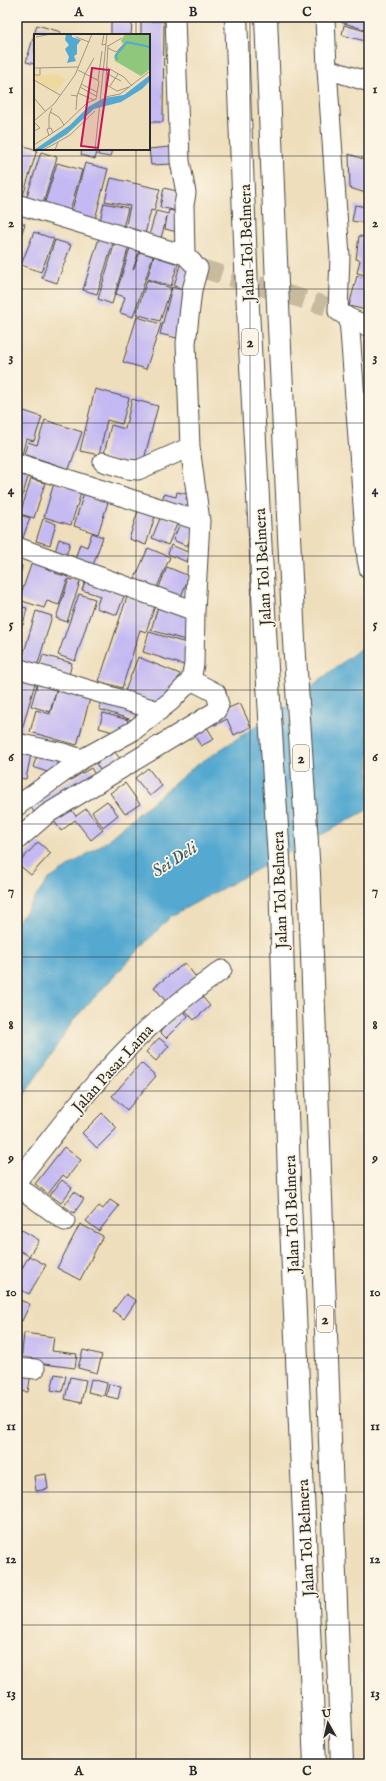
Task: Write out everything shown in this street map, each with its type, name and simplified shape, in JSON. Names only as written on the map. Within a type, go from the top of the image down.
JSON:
[{"type":"highway","name":"Jalan Tol Belmera","points":[[236,17],[247,290],[267,668],[280,875],[290,1187],[315,1764]]},
{"type":"highway","name":"Jalan Tol Belmera","points":[[266,17],[294,641],[309,874],[342,1764]]},
{"type":"street","points":[[17,806],[82,759],[133,731],[159,711],[191,680],[194,664],[195,611],[200,521],[190,447],[186,343],[195,264],[184,205],[186,193],[180,161],[175,17]]},
{"type":"street","points":[[325,17],[327,69],[340,256],[338,312],[369,569]]},
{"type":"street","points":[[327,69],[369,82]]},
{"type":"street","points":[[17,204],[195,264]]},
{"type":"street","points":[[338,312],[369,327]]},
{"type":"street","points":[[103,462],[127,469],[138,470],[190,447]]},
{"type":"street","points":[[17,463],[200,521]]},
{"type":"street","points":[[17,547],[195,611]]},
{"type":"street","points":[[17,668],[159,711]]},
{"type":"street","points":[[17,840],[47,814],[216,711],[219,705],[216,693],[191,680]]},
{"type":"street","points":[[17,743],[63,752],[82,759]]},
{"type":"street","name":"Jalan Pasar Lama","points":[[17,1181],[85,1096],[142,1033],[161,1016],[222,970]]},
{"type":"street","points":[[17,1186],[66,1221]]},
{"type":"water","name":"Sei Deli","points":[[369,645],[369,809],[171,916],[74,1019],[17,1106],[17,923],[48,880],[104,843],[194,767],[279,711],[364,646]]},
{"type":"building","points":[[133,17],[145,17],[143,21]]},
{"type":"building","points":[[342,17],[369,17],[369,31],[341,22]]},
{"type":"building","points":[[141,21],[164,21],[163,122],[150,122],[150,34],[141,34]]},
{"type":"building","points":[[111,22],[132,23],[131,34],[111,34]]},
{"type":"building","points":[[37,25],[61,32],[60,34],[34,34]]},
{"type":"building","points":[[344,25],[369,32],[369,42],[342,35]]},
{"type":"building","points":[[34,35],[34,64],[26,62]]},
{"type":"building","points":[[17,141],[21,142],[17,152]]},
{"type":"building","points":[[21,145],[37,150],[22,199],[17,197],[17,157]]},
{"type":"building","points":[[170,147],[172,164],[151,165],[150,149]]},
{"type":"building","points":[[82,150],[98,150],[95,159],[81,155]]},
{"type":"building","points":[[100,150],[112,150],[110,157],[98,155]]},
{"type":"building","points":[[41,152],[57,157],[43,204],[26,199]]},
{"type":"building","points":[[349,154],[369,161],[369,194],[350,188]]},
{"type":"building","points":[[57,163],[82,170],[69,213],[44,205]]},
{"type":"building","points":[[85,163],[108,169],[94,223],[70,217]]},
{"type":"building","points":[[111,178],[160,189],[154,211],[151,210],[144,238],[124,233],[130,206],[105,201]]},
{"type":"building","points":[[164,188],[181,192],[177,211],[160,207]]},
{"type":"building","points":[[104,203],[128,208],[122,231],[99,225]]},
{"type":"building","points":[[355,205],[367,207],[364,223],[352,221]]},
{"type":"building","points":[[169,210],[181,213],[177,232],[165,229],[167,216],[160,242],[148,239],[156,211],[168,214]]},
{"type":"building","points":[[17,221],[25,224],[17,246]]},
{"type":"building","points":[[34,232],[54,239],[41,272],[21,265]]},
{"type":"building","points":[[366,232],[369,232],[369,276],[357,273],[360,260],[356,259],[359,236],[365,237]]},
{"type":"building","points":[[99,238],[113,243],[97,294],[83,290]]},
{"type":"building","points":[[55,240],[71,245],[57,283],[42,278]]},
{"type":"building","points":[[115,242],[129,246],[112,304],[98,299]]},
{"type":"building","points":[[130,248],[139,251],[133,270],[140,252],[153,256],[133,317],[120,313],[125,297],[116,294]]},
{"type":"building","points":[[154,256],[178,264],[171,286],[147,279]]},
{"type":"building","points":[[180,265],[196,269],[190,290],[174,286]]},
{"type":"building","points":[[357,276],[369,279],[369,296],[366,310],[349,306]]},
{"type":"building","points":[[147,280],[171,288],[160,321],[136,314]]},
{"type":"building","points":[[172,287],[190,292],[177,338],[160,334]]},
{"type":"building","points":[[137,317],[161,324],[146,369],[123,362]]},
{"type":"building","points":[[95,389],[129,398],[122,424],[107,420],[99,455],[80,451]]},
{"type":"building","points":[[132,399],[158,406],[142,467],[103,458],[111,425],[125,429]]},
{"type":"building","points":[[18,409],[42,417],[34,441],[26,439],[22,455],[17,453]]},
{"type":"building","points":[[45,420],[82,432],[69,469],[24,454],[28,442],[37,445]]},
{"type":"building","points":[[17,466],[30,470],[19,508],[17,508]]},
{"type":"building","points":[[31,479],[45,483],[34,518],[20,514]]},
{"type":"building","points":[[54,483],[82,490],[71,525],[44,517]]},
{"type":"building","points":[[85,489],[110,496],[98,534],[74,526]]},
{"type":"building","points":[[177,492],[187,494],[186,499],[191,500],[189,508],[162,501],[164,494],[176,497]]},
{"type":"building","points":[[139,508],[156,513],[146,545],[129,539]]},
{"type":"building","points":[[17,514],[30,518],[20,546],[17,544]]},
{"type":"building","points":[[161,516],[178,522],[168,545],[152,538]]},
{"type":"building","points":[[43,519],[56,524],[50,545],[36,541]]},
{"type":"building","points":[[181,521],[195,527],[187,546],[173,540]]},
{"type":"building","points":[[92,533],[103,537],[92,568],[74,562],[80,544],[87,547]]},
{"type":"building","points":[[59,539],[70,543],[65,559],[54,555]]},
{"type":"building","points":[[171,545],[190,553],[187,562],[168,554]]},
{"type":"building","points":[[148,548],[170,557],[155,592],[133,583]]},
{"type":"building","points":[[32,562],[57,570],[55,573],[68,577],[59,605],[47,601],[44,608],[19,600]]},
{"type":"building","points":[[17,565],[22,566],[18,584],[17,584]]},
{"type":"building","points":[[167,567],[189,576],[180,599],[158,590]]},
{"type":"building","points":[[88,574],[127,588],[117,615],[96,608],[100,596],[82,590]]},
{"type":"building","points":[[69,579],[80,582],[67,622],[56,618]]},
{"type":"building","points":[[79,594],[95,599],[75,661],[58,655]]},
{"type":"building","points":[[127,597],[155,606],[146,632],[140,630],[122,688],[99,681]]},
{"type":"building","points":[[159,603],[193,614],[185,640],[151,630]]},
{"type":"building","points":[[17,606],[27,608],[23,625],[17,623]]},
{"type":"building","points":[[36,611],[52,616],[37,667],[21,663]]},
{"type":"building","points":[[149,632],[193,645],[187,666],[143,652]]},
{"type":"building","points":[[43,655],[72,663],[68,679],[38,671]]},
{"type":"building","points":[[138,657],[180,674],[170,697],[162,706],[125,691]]},
{"type":"building","points":[[17,676],[37,676],[21,733],[17,732]]},
{"type":"building","points":[[39,678],[58,683],[50,712],[31,706]]},
{"type":"building","points":[[58,686],[91,695],[77,745],[30,732],[36,710],[50,714]]},
{"type":"building","points":[[103,696],[145,710],[141,723],[99,709]]},
{"type":"building","points":[[240,703],[251,727],[234,735],[227,719],[215,725],[211,716]]},
{"type":"building","points":[[103,713],[128,720],[124,735],[99,728]]},
{"type":"building","points":[[205,724],[214,739],[201,746],[192,732]]},
{"type":"building","points":[[20,746],[32,749],[26,779],[17,778],[17,762]]},
{"type":"building","points":[[39,750],[59,757],[53,774],[33,767]]},
{"type":"building","points":[[114,751],[122,761],[104,775],[96,764]]},
{"type":"building","points":[[91,768],[97,778],[35,814],[29,804]]},
{"type":"building","points":[[148,768],[162,786],[150,796],[135,778]]},
{"type":"building","points":[[125,783],[140,804],[125,814],[110,793]]},
{"type":"building","points":[[107,801],[118,815],[103,827],[92,812]]},
{"type":"building","points":[[70,808],[76,816],[86,809],[103,830],[91,840],[75,820],[61,831],[54,821]]},
{"type":"building","points":[[38,842],[51,853],[31,875],[18,864]]},
{"type":"building","points":[[185,963],[199,981],[169,1005],[154,987]]},
{"type":"building","points":[[200,994],[210,1006],[194,1020],[183,1008]]},
{"type":"building","points":[[182,1010],[188,1016],[166,1038],[160,1032]]},
{"type":"building","points":[[159,1038],[169,1046],[156,1061],[146,1052]]},
{"type":"building","points":[[141,1063],[156,1076],[127,1110],[112,1096]]},
{"type":"building","points":[[102,1113],[117,1128],[97,1148],[82,1133]]},
{"type":"building","points":[[64,1147],[81,1160],[67,1178],[63,1175],[48,1194],[35,1184]]},
{"type":"building","points":[[62,1180],[72,1188],[61,1203],[50,1195]]},
{"type":"building","points":[[74,1192],[84,1199],[74,1213],[64,1206]]},
{"type":"building","points":[[110,1200],[119,1206],[99,1231],[86,1221],[99,1206],[103,1209]]},
{"type":"building","points":[[80,1224],[103,1236],[80,1280],[57,1268]]},
{"type":"building","points":[[17,1227],[39,1240],[29,1256],[17,1249]]},
{"type":"building","points":[[29,1256],[46,1265],[29,1294],[17,1288],[17,1277]]},
{"type":"building","points":[[126,1294],[136,1301],[124,1319],[113,1311]]},
{"type":"building","points":[[17,1299],[30,1304],[22,1321],[17,1319]]},
{"type":"building","points":[[17,1333],[20,1334],[18,1346],[17,1346]]},
{"type":"building","points":[[24,1333],[54,1337],[52,1351],[77,1354],[75,1368],[21,1361]]},
{"type":"building","points":[[83,1350],[102,1355],[97,1373],[78,1368]]},
{"type":"building","points":[[17,1371],[31,1373],[28,1392],[17,1391]]},
{"type":"building","points":[[55,1374],[66,1376],[62,1392],[51,1390]]},
{"type":"building","points":[[70,1377],[86,1380],[81,1403],[65,1399]]},
{"type":"building","points":[[91,1379],[107,1383],[104,1396],[88,1392]]},
{"type":"building","points":[[109,1384],[121,1386],[118,1399],[106,1396]]},
{"type":"building","points":[[46,1474],[48,1489],[36,1491],[34,1476]]},
{"type":"tunnel","points":[[203,269],[326,306]]}]
